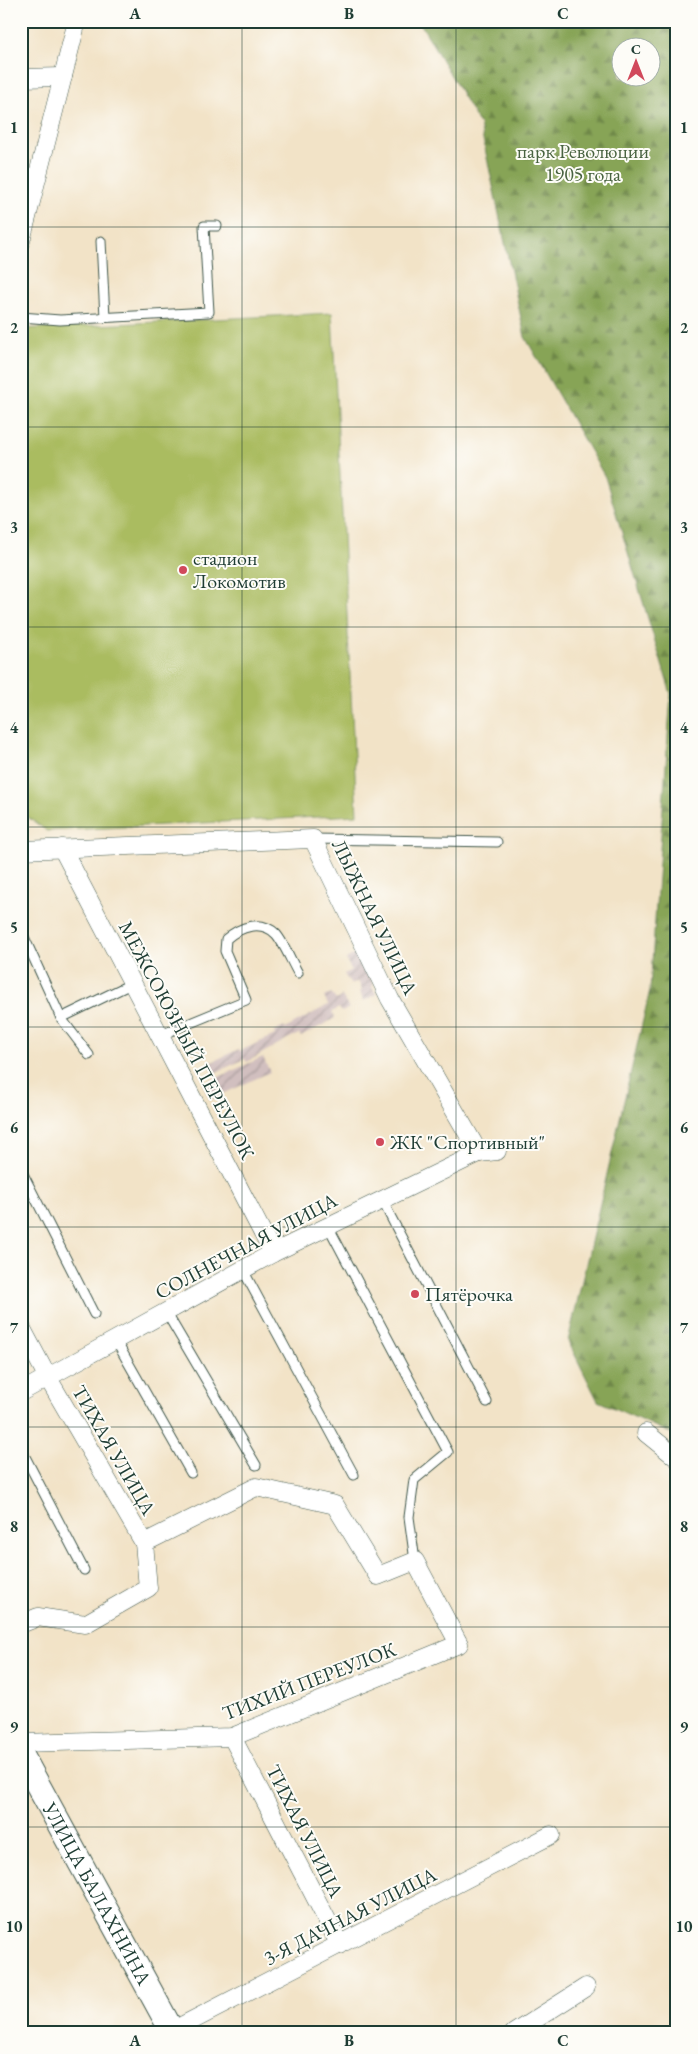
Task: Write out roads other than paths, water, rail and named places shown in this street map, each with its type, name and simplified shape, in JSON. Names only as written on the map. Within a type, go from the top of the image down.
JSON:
[{"type":"street","points":[[21,242],[77,21]]},
{"type":"street","points":[[21,78],[63,77]]},
{"type":"street","name":"ЛЫЖНАЯ УЛИЦА","points":[[21,850],[312,839],[390,999],[479,1153]]},
{"type":"street","name":"МЕЖСОЮЗНЫЙ ПЕРЕУЛОК","points":[[62,848],[273,1252]]},
{"type":"street","name":"СОЛНЕЧНАЯ УЛИЦА","points":[[21,1392],[116,1341],[273,1252],[479,1153],[497,1151]]},
{"type":"street","name":"ТИХАЯ УЛИЦА","points":[[21,1327],[48,1378],[144,1543]]},
{"type":"street","points":[[646,1433],[677,1458]]},
{"type":"street","points":[[21,1624],[38,1617],[85,1624],[148,1588],[144,1543],[256,1488],[335,1505],[378,1576],[415,1562]]},
{"type":"street","name":"ТИХИЙ ПЕРЕУЛОК","points":[[21,1743],[232,1737],[459,1644],[415,1562]]},
{"type":"street","name":"ТИХАЯ УЛИЦА","points":[[232,1737],[340,1945]]},
{"type":"street","name":"УЛИЦА БАЛАХНИНА","points":[[21,1754],[171,2032]]},
{"type":"street","name":"3-Я ДАЧНАЯ УЛИЦА","points":[[171,2032],[551,1835]]},
{"type":"street","points":[[514,2033],[586,1987]]},
{"type":"lane","points":[[21,317],[60,320],[209,312],[204,226],[217,226]]},
{"type":"lane","points":[[101,241],[105,317]]},
{"type":"lane","points":[[312,839],[498,842]]},
{"type":"lane","points":[[161,1035],[246,1000],[226,951],[226,939],[248,926],[262,926],[276,934],[298,973]]},
{"type":"lane","points":[[24,937],[61,1018],[89,1055]]},
{"type":"lane","points":[[61,1018],[133,983]]},
{"type":"lane","points":[[21,1170],[24,1183],[94,1314]]},
{"type":"lane","points":[[382,1200],[487,1402]]},
{"type":"lane","points":[[328,1226],[448,1452],[414,1480],[409,1517],[415,1562]]},
{"type":"lane","points":[[242,1270],[354,1475]]},
{"type":"lane","points":[[166,1312],[256,1465]]},
{"type":"lane","points":[[116,1341],[192,1473]]},
{"type":"lane","points":[[21,1449],[84,1570]]},
{"type":"place","name":"стадион Локомотив","points":[[183,570]]},
{"type":"place","name":"ЖК \"Спортивный\"","points":[[380,1142]]},
{"type":"place","name":"Пятёрочка","points":[[415,1294]]},
{"type":"park label","name":"парк Революции 1905 года","points":[[583,162]]}]
